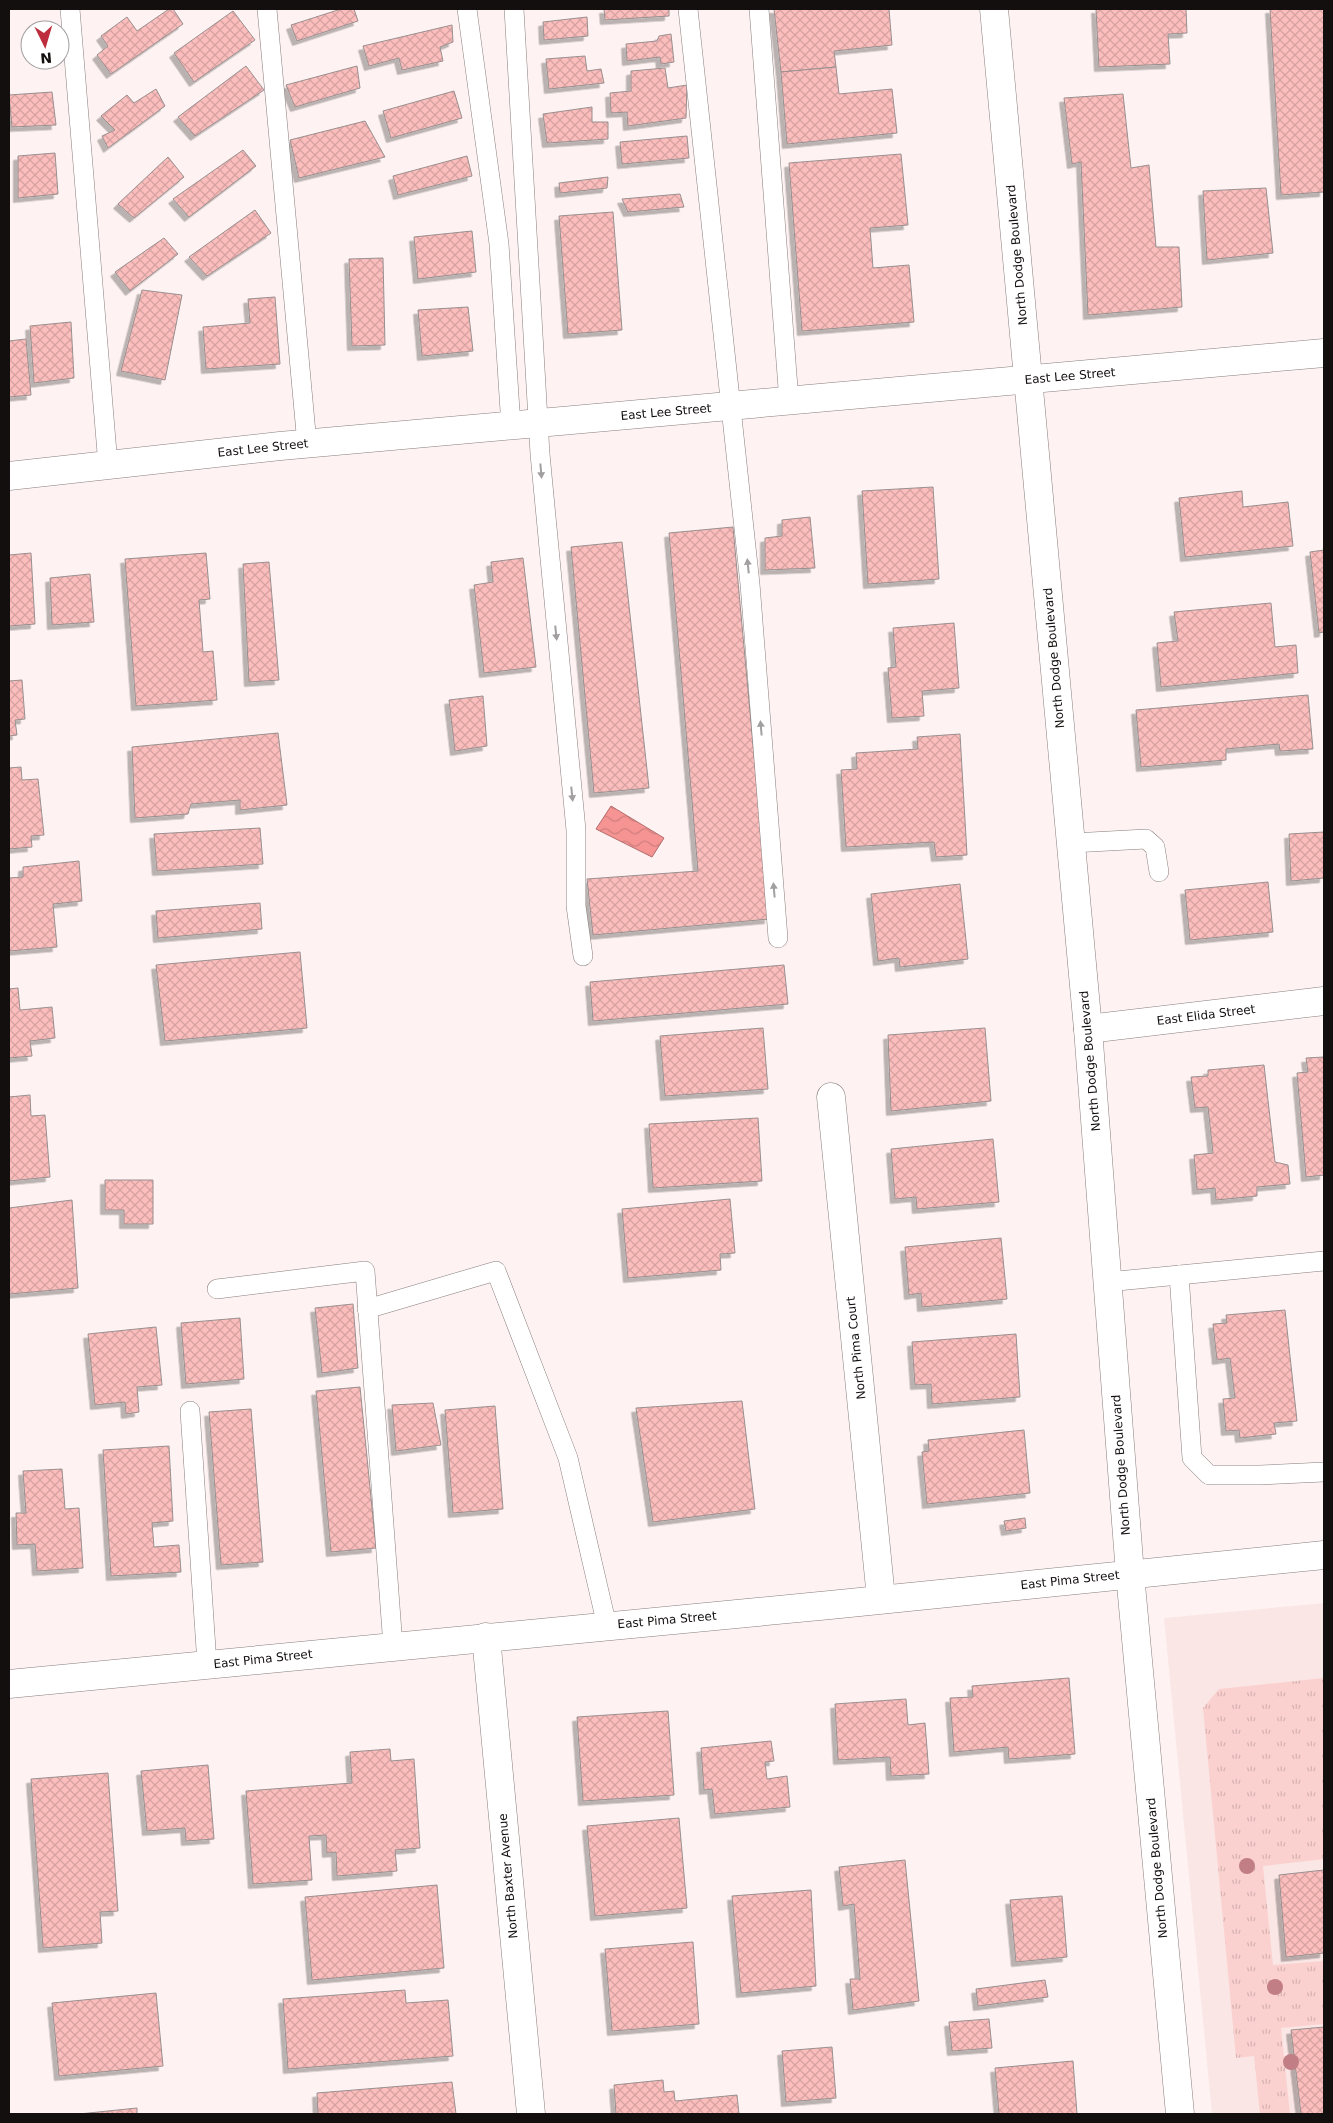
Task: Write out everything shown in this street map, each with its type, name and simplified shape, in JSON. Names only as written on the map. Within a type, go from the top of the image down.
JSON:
[{"type":"street","name":"North Dodge Boulevard","points":[[994,9],[1072,843],[1130,1574],[1180,2114]]},
{"type":"street","name":"East Lee Street","points":[[9,476],[307,444],[538,422],[731,407],[1324,353]]},
{"type":"street","name":"East Elida Street","points":[[1088,1029],[1324,1001]]},
{"type":"street","name":"North Pima Court","points":[[831,1097],[881,1598]]},
{"type":"street","name":"East Pima Street","points":[[9,1684],[1324,1555]]},
{"type":"street","name":"North Baxter Avenue","points":[[486,1637],[530,2114]]},
{"type":"lane","points":[[70,9],[108,465]]},
{"type":"lane","points":[[267,9],[307,444]]},
{"type":"lane","points":[[467,9],[499,244],[511,426]]},
{"type":"lane","points":[[514,9],[538,422],[548,550],[576,830],[576,906],[583,956]]},
{"type":"lane","points":[[688,9],[750,584],[778,938]]},
{"type":"lane","points":[[759,9],[789,401]]},
{"type":"lane","points":[[1072,843],[1146,840],[1155,847],[1159,872]]},
{"type":"lane","points":[[1107,1282],[1324,1261]]},
{"type":"lane","points":[[367,1308],[496,1270],[568,1458],[607,1626]]},
{"type":"lane","points":[[217,1289],[365,1271],[393,1646]]},
{"type":"lane","points":[[1179,1275],[1192,1458],[1208,1475],[1324,1472]]},
{"type":"lane","points":[[190,1411],[207,1664]]},
{"type":"shaded area","points":[[1324,1603],[1324,2114],[1212,2114],[1164,1618]]},
{"type":"green space","points":[[1324,1678],[1324,1859],[1263,1866],[1273,1965],[1324,1961],[1324,2024],[1281,2028],[1290,2114],[1260,2114],[1254,2056],[1236,2058],[1203,1708],[1219,1689]]},
{"type":"water","points":[[611,806],[664,838],[652,857],[596,829]]},
{"type":"building","points":[[169,9],[173,9],[183,24],[111,74],[97,55],[108,46],[101,36],[127,17],[137,31]]},
{"type":"building","points":[[341,9],[354,9],[358,21],[297,41],[291,25]]},
{"type":"building","points":[[604,9],[669,9],[669,16],[605,20]]},
{"type":"building","points":[[774,9],[889,9],[892,45],[834,51],[836,67],[781,72]]},
{"type":"building","points":[[1096,9],[1186,9],[1187,33],[1168,34],[1170,64],[1099,67]]},
{"type":"building","points":[[1270,9],[1324,9],[1324,192],[1281,195]]},
{"type":"building","points":[[233,11],[255,40],[194,82],[174,53]]},
{"type":"building","points":[[587,17],[588,36],[544,40],[543,22]]},
{"type":"building","points":[[452,25],[453,42],[440,47],[443,61],[402,70],[399,58],[369,66],[363,46]]},
{"type":"building","points":[[671,34],[674,62],[661,64],[660,57],[627,61],[626,44],[657,41],[659,36]]},
{"type":"building","points":[[585,56],[587,71],[601,69],[604,83],[549,89],[546,59]]},
{"type":"building","points":[[246,66],[264,90],[195,136],[178,117]]},
{"type":"building","points":[[357,66],[360,88],[295,107],[286,85]]},
{"type":"building","points":[[836,67],[839,94],[892,89],[897,133],[787,144],[781,72]]},
{"type":"building","points":[[665,68],[668,88],[687,85],[686,118],[628,126],[627,112],[611,113],[610,93],[631,91],[631,71]]},
{"type":"building","points":[[156,89],[165,106],[108,148],[102,136],[115,130],[101,116],[127,95],[134,103]]},
{"type":"building","points":[[454,91],[462,118],[391,138],[383,111]]},
{"type":"building","points":[[52,92],[56,125],[12,127],[9,95]]},
{"type":"building","points":[[1123,94],[1131,168],[1149,165],[1156,247],[1179,247],[1182,307],[1088,315],[1081,162],[1072,164],[1064,98]]},
{"type":"building","points":[[592,107],[592,122],[608,122],[608,139],[547,143],[543,114]]},
{"type":"building","points":[[365,121],[385,157],[299,178],[290,140]]},
{"type":"building","points":[[687,136],[689,158],[622,164],[620,142]]},
{"type":"building","points":[[243,150],[256,166],[189,217],[173,199]]},
{"type":"building","points":[[55,153],[58,194],[18,198],[18,156]]},
{"type":"building","points":[[901,154],[908,225],[870,228],[873,268],[909,265],[914,322],[802,331],[789,163]]},
{"type":"building","points":[[467,156],[472,176],[398,195],[393,176]]},
{"type":"building","points":[[168,157],[184,177],[134,218],[118,204]]},
{"type":"building","points":[[608,177],[607,188],[560,193],[559,183]]},
{"type":"building","points":[[1266,188],[1273,253],[1207,260],[1203,191]]},
{"type":"building","points":[[680,194],[684,207],[628,212],[622,199]]},
{"type":"building","points":[[255,210],[271,233],[207,276],[189,257]]},
{"type":"building","points":[[613,212],[622,330],[568,334],[559,216]]},
{"type":"building","points":[[472,231],[476,272],[418,279],[414,237]]},
{"type":"building","points":[[164,238],[178,254],[130,291],[115,272]]},
{"type":"building","points":[[383,258],[385,345],[352,346],[349,259]]},
{"type":"building","points":[[142,290],[182,295],[165,380],[121,371]]},
{"type":"building","points":[[275,297],[280,364],[206,369],[203,327],[250,323],[248,299]]},
{"type":"building","points":[[468,307],[473,351],[422,356],[418,310]]},
{"type":"building","points":[[71,322],[74,378],[34,383],[30,326]]},
{"type":"building","points":[[26,339],[31,395],[9,397],[9,341]]},
{"type":"building","points":[[933,487],[939,579],[868,584],[862,491]]},
{"type":"building","points":[[1242,491],[1243,507],[1288,502],[1293,546],[1185,557],[1179,498]]},
{"type":"building","points":[[810,517],[815,568],[765,570],[765,538],[782,536],[782,520]]},
{"type":"building","points":[[733,527],[769,919],[593,935],[587,879],[698,871],[669,533]]},
{"type":"building","points":[[622,542],[649,788],[594,793],[571,547]]},
{"type":"building","points":[[1324,550],[1324,632],[1319,633],[1310,552]]},
{"type":"building","points":[[31,553],[35,624],[9,626],[9,555]]},
{"type":"building","points":[[206,553],[210,599],[199,600],[203,652],[213,651],[217,700],[136,706],[125,559]]},
{"type":"building","points":[[523,558],[536,667],[484,673],[474,585],[493,582],[491,562]]},
{"type":"building","points":[[269,562],[279,680],[249,682],[243,564]]},
{"type":"building","points":[[90,574],[94,622],[52,625],[50,578]]},
{"type":"building","points":[[1271,603],[1275,647],[1296,645],[1298,673],[1161,687],[1157,643],[1178,641],[1174,612]]},
{"type":"building","points":[[954,623],[959,688],[922,691],[924,716],[892,718],[888,668],[896,667],[893,628]]},
{"type":"building","points":[[22,680],[25,719],[15,720],[17,735],[9,736],[9,681]]},
{"type":"building","points":[[1308,695],[1313,749],[1280,751],[1279,744],[1226,749],[1226,760],[1141,767],[1136,710]]},
{"type":"building","points":[[483,696],[487,746],[455,751],[449,700]]},
{"type":"building","points":[[278,733],[287,805],[240,810],[240,800],[191,804],[188,814],[135,818],[132,747]]},
{"type":"building","points":[[960,734],[967,855],[936,857],[934,842],[846,847],[841,770],[857,769],[856,753],[918,749],[917,737]]},
{"type":"building","points":[[21,767],[22,780],[38,779],[44,835],[31,836],[32,847],[9,849],[9,768]]},
{"type":"building","points":[[260,828],[263,864],[157,871],[154,834]]},
{"type":"building","points":[[1324,832],[1324,878],[1291,881],[1289,834]]},
{"type":"building","points":[[79,861],[82,901],[53,904],[57,947],[9,951],[9,878],[23,877],[23,867]]},
{"type":"building","points":[[1268,882],[1273,932],[1190,940],[1185,890]]},
{"type":"building","points":[[960,884],[968,959],[900,967],[899,958],[878,961],[871,894]]},
{"type":"building","points":[[260,903],[262,929],[158,938],[156,911]]},
{"type":"building","points":[[300,952],[307,1028],[165,1041],[156,965]]},
{"type":"building","points":[[784,965],[788,1004],[593,1021],[590,982]]},
{"type":"building","points":[[18,988],[20,1010],[52,1007],[55,1038],[30,1041],[32,1056],[9,1058],[9,989]]},
{"type":"building","points":[[763,1028],[768,1089],[665,1096],[660,1036]]},
{"type":"building","points":[[985,1028],[991,1101],[891,1111],[888,1035]]},
{"type":"building","points":[[1324,1057],[1324,1175],[1306,1177],[1297,1073],[1308,1072],[1306,1058]]},
{"type":"building","points":[[1264,1065],[1275,1162],[1288,1165],[1290,1184],[1257,1187],[1257,1196],[1216,1200],[1215,1188],[1197,1190],[1194,1155],[1213,1153],[1208,1107],[1195,1108],[1191,1077],[1208,1076],[1208,1070]]},
{"type":"building","points":[[30,1095],[31,1116],[45,1115],[50,1177],[9,1181],[9,1097]]},
{"type":"building","points":[[758,1118],[762,1181],[653,1188],[649,1124]]},
{"type":"building","points":[[993,1139],[999,1202],[917,1209],[916,1197],[895,1199],[891,1149]]},
{"type":"building","points":[[105,1180],[153,1180],[153,1224],[124,1224],[124,1210],[105,1210]]},
{"type":"building","points":[[730,1199],[735,1253],[720,1254],[721,1270],[628,1278],[622,1209]]},
{"type":"building","points":[[72,1200],[78,1288],[9,1294],[9,1208]]},
{"type":"building","points":[[1001,1238],[1007,1299],[922,1307],[921,1293],[909,1295],[905,1247]]},
{"type":"building","points":[[353,1304],[358,1368],[322,1373],[315,1308]]},
{"type":"building","points":[[1285,1310],[1297,1421],[1274,1423],[1276,1434],[1240,1438],[1239,1430],[1226,1431],[1223,1399],[1235,1398],[1230,1358],[1217,1360],[1213,1324],[1227,1323],[1226,1315]]},
{"type":"building","points":[[240,1318],[244,1379],[186,1384],[181,1323]]},
{"type":"building","points":[[156,1327],[162,1385],[137,1387],[139,1412],[126,1414],[125,1402],[95,1405],[88,1334]]},
{"type":"building","points":[[1016,1334],[1020,1397],[932,1404],[931,1384],[915,1385],[912,1342]]},
{"type":"building","points":[[360,1387],[376,1548],[331,1552],[316,1391]]},
{"type":"building","points":[[742,1401],[755,1509],[653,1522],[636,1408]]},
{"type":"building","points":[[433,1403],[441,1445],[396,1451],[392,1405]]},
{"type":"building","points":[[495,1406],[503,1509],[453,1513],[445,1410]]},
{"type":"building","points":[[251,1409],[263,1562],[221,1565],[209,1412]]},
{"type":"building","points":[[1024,1430],[1030,1493],[927,1504],[922,1452],[929,1451],[928,1440]]},
{"type":"building","points":[[169,1446],[173,1521],[152,1523],[154,1547],[179,1545],[181,1572],[111,1576],[103,1450]]},
{"type":"building","points":[[62,1469],[65,1509],[79,1508],[83,1568],[37,1571],[35,1544],[17,1545],[16,1513],[26,1513],[23,1471]]},
{"type":"building","points":[[1025,1518],[1026,1528],[1006,1531],[1004,1521]]},
{"type":"building","points":[[1069,1678],[1075,1754],[1009,1759],[1008,1747],[954,1752],[950,1698],[973,1697],[972,1686]]},
{"type":"building","points":[[906,1699],[908,1725],[925,1723],[929,1774],[891,1776],[890,1757],[838,1760],[835,1704]]},
{"type":"building","points":[[668,1711],[674,1795],[583,1801],[577,1717]]},
{"type":"building","points":[[771,1741],[774,1761],[765,1762],[767,1779],[787,1776],[790,1807],[715,1814],[712,1789],[704,1790],[701,1748]]},
{"type":"building","points":[[390,1749],[391,1761],[414,1759],[420,1848],[395,1850],[397,1871],[337,1876],[336,1852],[327,1853],[326,1835],[309,1836],[312,1880],[253,1884],[246,1791],[352,1783],[350,1752]]},
{"type":"building","points":[[208,1765],[214,1839],[186,1841],[185,1828],[147,1831],[141,1771]]},
{"type":"building","points":[[108,1773],[118,1911],[100,1912],[102,1943],[43,1948],[31,1779]]},
{"type":"building","points":[[679,1818],[687,1908],[595,1916],[587,1826]]},
{"type":"building","points":[[905,1860],[919,2001],[853,2010],[850,1979],[860,1979],[854,1904],[843,1906],[839,1867]]},
{"type":"building","points":[[1324,1870],[1324,1953],[1286,1957],[1279,1875]]},
{"type":"building","points":[[437,1885],[444,1968],[312,1980],[305,1897]]},
{"type":"building","points":[[811,1890],[816,1986],[741,1993],[732,1896]]},
{"type":"building","points":[[1062,1896],[1067,1957],[1016,1962],[1010,1900]]},
{"type":"building","points":[[693,1942],[699,2024],[612,2031],[605,1949]]},
{"type":"building","points":[[1045,1980],[1048,1997],[978,2006],[976,1989]]},
{"type":"building","points":[[405,1990],[406,2003],[448,2000],[453,2056],[288,2069],[283,1999]]},
{"type":"building","points":[[156,1993],[163,2066],[59,2076],[52,2003]]},
{"type":"building","points":[[989,2019],[992,2048],[952,2051],[949,2022]]},
{"type":"building","points":[[1324,2027],[1324,2114],[1301,2114],[1291,2030]]},
{"type":"building","points":[[832,2047],[836,2098],[786,2102],[782,2051]]},
{"type":"building","points":[[1073,2061],[1077,2114],[999,2114],[995,2068]]},
{"type":"building","points":[[663,2080],[664,2092],[674,2091],[675,2101],[737,2095],[739,2114],[616,2114],[614,2085]]},
{"type":"building","points":[[452,2082],[456,2114],[318,2114],[317,2093]]},
{"type":"building","points":[[137,2108],[137,2114],[79,2114]]}]
